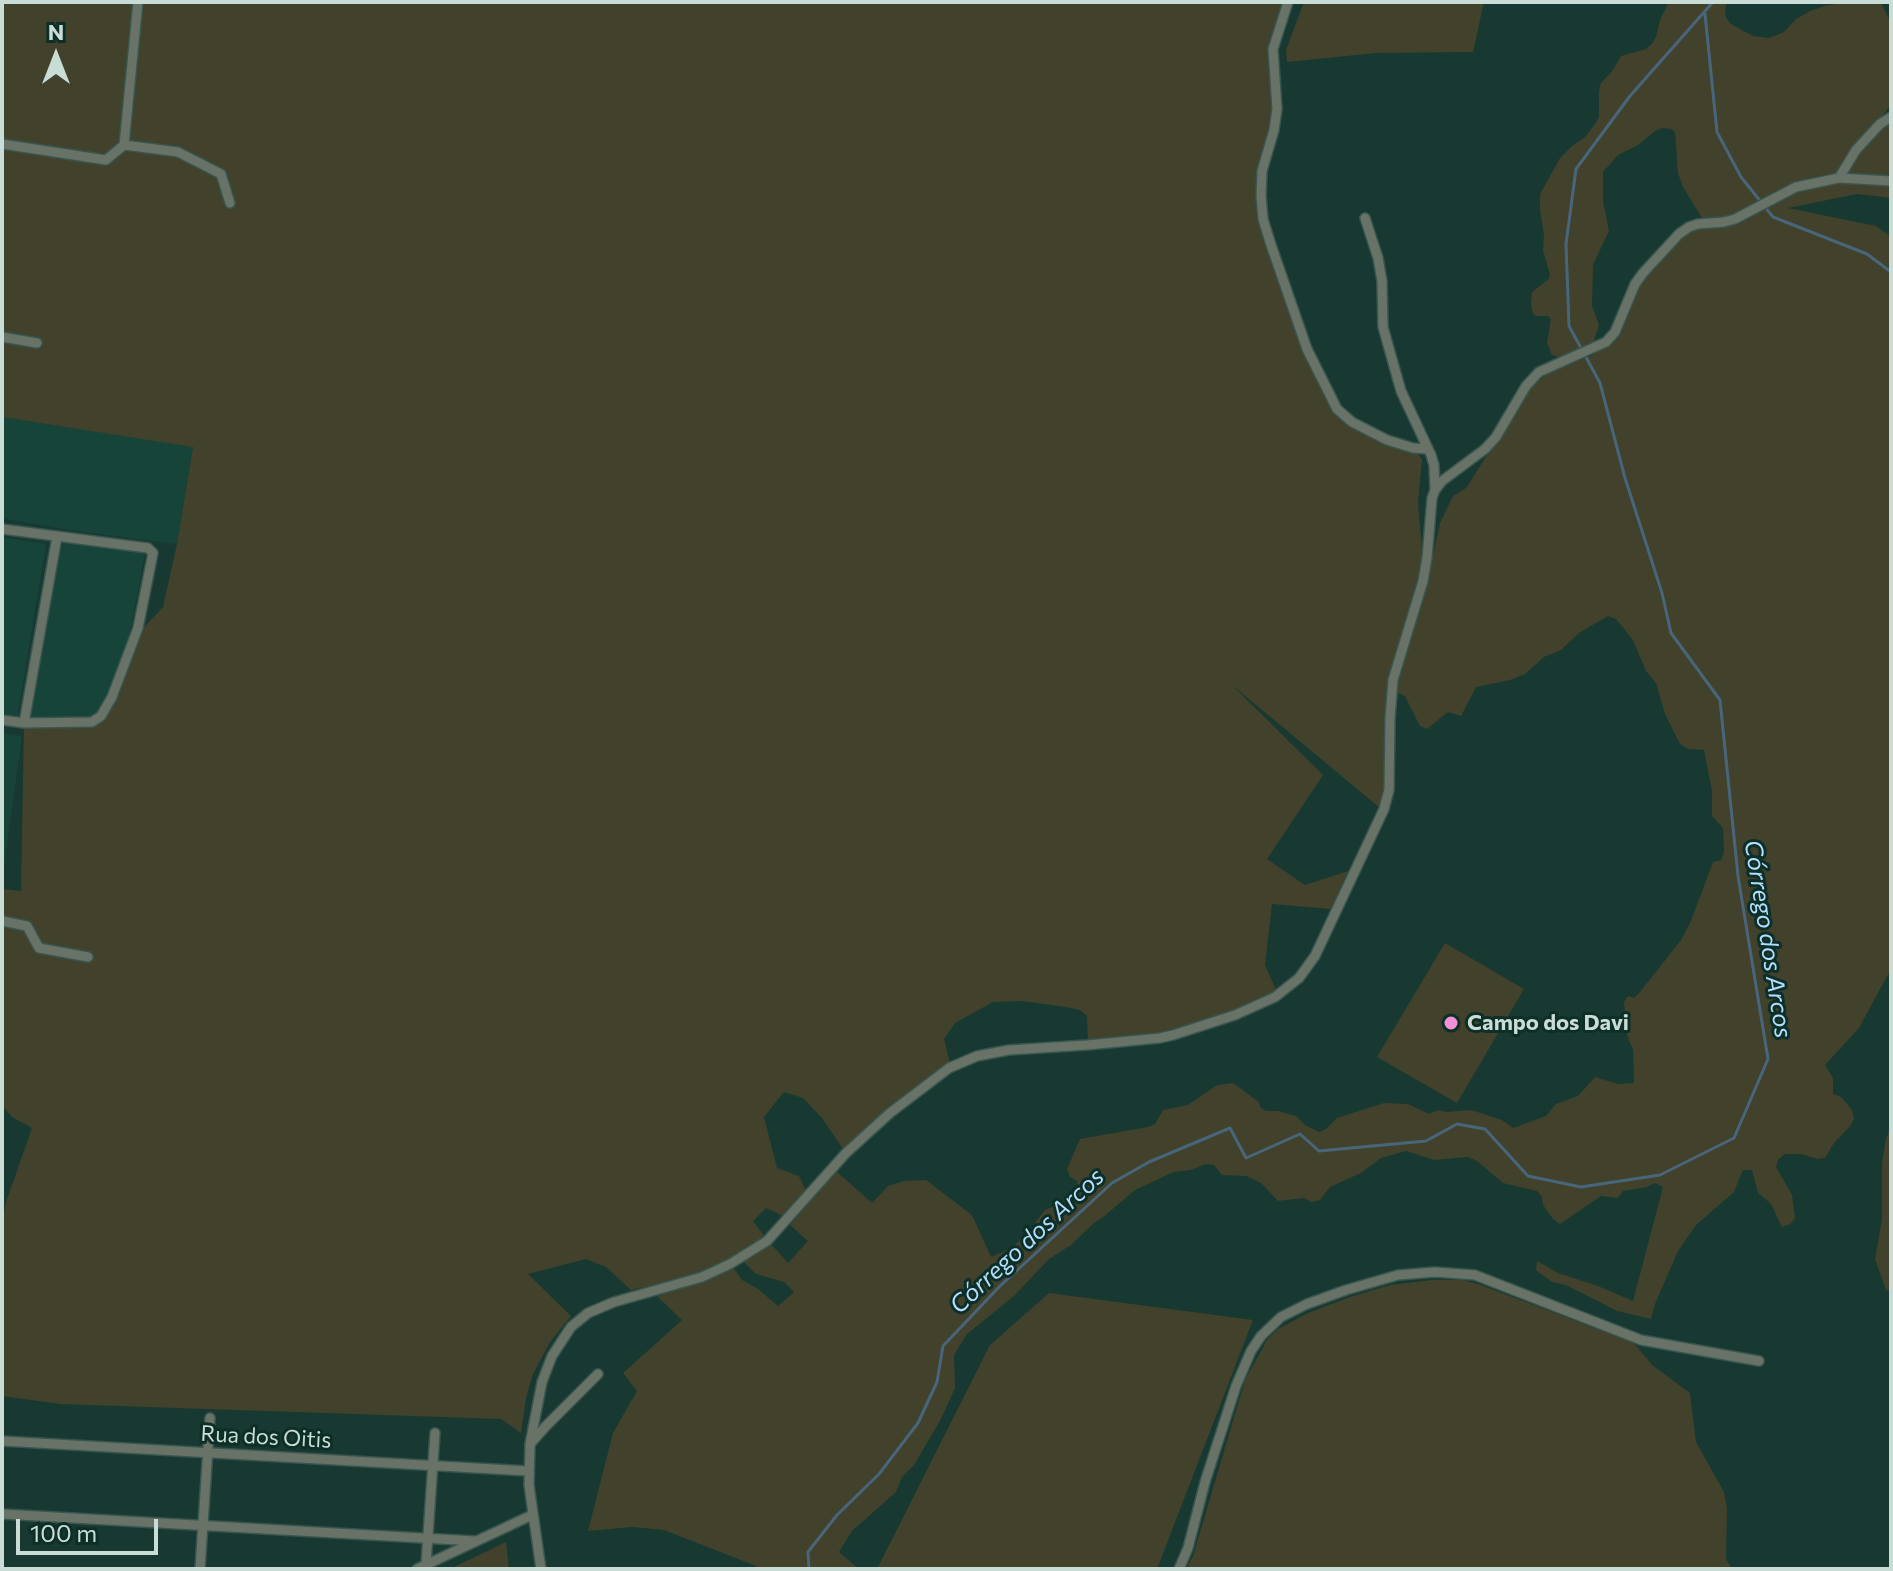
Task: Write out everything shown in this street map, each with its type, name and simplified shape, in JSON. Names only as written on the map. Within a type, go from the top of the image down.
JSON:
[{"type":"street","points":[[2,144],[106,160],[124,145],[138,2]]},
{"type":"street","points":[[1288,2],[1273,49],[1277,109],[1262,171],[1263,219],[1270,242],[1307,349],[1337,409],[1352,422],[1387,440],[1428,449]]},
{"type":"street","points":[[1839,178],[1856,150],[1880,124],[1891,117]]},
{"type":"street","points":[[124,145],[178,152],[221,174],[230,203]]},
{"type":"street","points":[[541,1569],[528,1471],[530,1444],[542,1382],[552,1356],[571,1327],[588,1313],[614,1302],[702,1277],[767,1241],[846,1153],[890,1113],[949,1068],[977,1056],[1009,1050],[1173,1035],[1235,1015],[1275,997],[1299,978],[1315,956],[1384,809],[1389,790],[1393,680],[1423,581],[1435,490],[1496,437],[1526,386],[1539,372],[1606,342],[1615,332],[1635,284],[1679,234],[1689,227],[1735,219],[1796,187],[1839,178],[1891,181]]},
{"type":"street","points":[[1365,218],[1378,258],[1383,327],[1391,360],[1401,391],[1434,465],[1435,490]]},
{"type":"street","points":[[2,337],[37,343]]},
{"type":"street","points":[[2,529],[148,548],[153,553],[138,628],[112,697],[101,716],[92,722],[24,723],[2,720]]},
{"type":"street","points":[[24,723],[57,537]]},
{"type":"street","points":[[2,921],[27,926],[39,948],[88,957]]},
{"type":"street","points":[[1179,1569],[1232,1399],[1251,1351],[1261,1336],[1281,1317],[1346,1290],[1398,1275],[1435,1272],[1475,1275],[1641,1340],[1759,1361]]},
{"type":"street","points":[[530,1444],[598,1374]]},
{"type":"street","points":[[200,1569],[210,1418]]},
{"type":"street","points":[[422,1567],[428,1540],[435,1433]]},
{"type":"street","name":"Rua dos Oitis","points":[[2,1441],[528,1471]]},
{"type":"street","points":[[2,1514],[475,1541]]},
{"type":"street","points":[[422,1567],[532,1515]]},
{"type":"shaded area","points":[[2,2],[1282,2],[1269,52],[1274,99],[1257,194],[1298,338],[1351,426],[1418,454],[1422,459],[1418,503],[1423,562],[1390,679],[1386,787],[1380,808],[1232,685],[1323,775],[1267,859],[1305,885],[1348,871],[1331,909],[1272,904],[1265,965],[1277,992],[1234,1011],[1159,1033],[1088,1041],[1087,1016],[1080,1010],[1022,1001],[993,1002],[955,1023],[944,1039],[950,1063],[843,1149],[822,1118],[803,1098],[784,1092],[764,1117],[777,1168],[799,1176],[807,1193],[785,1217],[766,1208],[753,1221],[765,1237],[700,1272],[631,1290],[606,1267],[586,1259],[528,1274],[571,1316],[550,1342],[533,1374],[521,1433],[501,1419],[60,1404],[2,1396],[2,1222],[32,1128],[12,1117],[2,1105],[2,889],[21,891],[24,723],[85,722],[101,716],[134,638],[163,607],[193,447],[2,417],[2,339],[40,340],[2,331]]},
{"type":"shaded area","points":[[1304,2],[1484,2],[1473,52],[1376,53],[1287,62],[1286,50]]},
{"type":"shaded area","points":[[1669,2],[1727,2],[1726,18],[1731,24],[1753,36],[1769,38],[1784,32],[1796,19],[1810,11],[1825,6],[1846,2],[1881,2],[1891,24],[1889,107],[1839,176],[1795,185],[1726,219],[1702,218],[1683,187],[1678,173],[1675,132],[1671,129],[1655,131],[1638,145],[1618,155],[1603,172],[1603,201],[1609,231],[1593,265],[1592,306],[1599,325],[1592,346],[1562,358],[1552,355],[1547,343],[1551,319],[1533,314],[1531,304],[1532,292],[1550,275],[1543,250],[1540,194],[1560,158],[1585,137],[1599,117],[1601,83],[1621,56],[1646,49],[1652,44]]},
{"type":"shaded area","points":[[1891,122],[1891,178],[1844,175],[1850,161]]},
{"type":"shaded area","points":[[1837,182],[1891,183],[1891,198],[1857,194],[1788,208],[1876,226],[1891,237],[1891,969],[1859,1028],[1825,1065],[1833,1078],[1833,1094],[1841,1097],[1852,1110],[1854,1118],[1851,1125],[1825,1158],[1785,1154],[1778,1160],[1776,1167],[1792,1195],[1795,1218],[1790,1224],[1782,1227],[1771,1204],[1758,1193],[1752,1170],[1743,1170],[1734,1192],[1696,1225],[1678,1251],[1651,1319],[1617,1311],[1566,1285],[1552,1282],[1536,1270],[1537,1261],[1558,1273],[1633,1301],[1663,1187],[1655,1183],[1623,1191],[1618,1198],[1601,1196],[1560,1224],[1543,1205],[1537,1191],[1503,1183],[1468,1157],[1434,1160],[1406,1151],[1381,1158],[1361,1173],[1330,1187],[1320,1200],[1312,1202],[1304,1198],[1278,1201],[1261,1183],[1246,1176],[1222,1175],[1214,1165],[1174,1172],[1135,1190],[1071,1245],[1049,1259],[1014,1296],[967,1334],[954,1355],[955,1388],[940,1421],[914,1465],[902,1477],[896,1492],[852,1531],[839,1552],[859,1569],[757,1569],[664,1530],[632,1527],[588,1531],[613,1433],[637,1391],[623,1373],[682,1320],[657,1296],[733,1267],[742,1280],[778,1306],[794,1292],[784,1282],[756,1274],[743,1261],[770,1243],[788,1263],[808,1241],[790,1225],[835,1170],[872,1203],[888,1186],[904,1181],[926,1180],[972,1215],[991,1257],[1012,1248],[1044,1211],[1073,1196],[1078,1190],[1077,1181],[1070,1177],[1067,1169],[1080,1139],[1148,1127],[1155,1124],[1163,1110],[1188,1105],[1217,1085],[1233,1083],[1266,1111],[1296,1116],[1319,1132],[1337,1118],[1384,1103],[1408,1104],[1429,1114],[1438,1110],[1471,1110],[1502,1120],[1513,1128],[1546,1116],[1556,1104],[1578,1096],[1595,1077],[1618,1084],[1634,1083],[1633,1050],[1627,1035],[1624,1002],[1628,996],[1634,998],[1640,992],[1681,940],[1713,862],[1721,860],[1724,852],[1723,828],[1712,816],[1712,791],[1704,750],[1688,749],[1680,744],[1665,714],[1656,683],[1646,671],[1633,640],[1616,619],[1608,616],[1579,633],[1561,650],[1544,657],[1525,674],[1476,687],[1461,716],[1448,712],[1427,729],[1420,726],[1405,696],[1398,693],[1397,679],[1427,584],[1440,523],[1453,496],[1466,488],[1529,389],[1548,373],[1591,356],[1611,342],[1640,284],[1655,263],[1688,230],[1728,225],[1796,191]]},
{"type":"shaded area","points":[[2,417],[193,446],[177,544],[2,518]]},
{"type":"shaded area","points":[[2,537],[46,544],[17,719],[2,717]]},
{"type":"shaded area","points":[[63,542],[145,553],[130,632],[109,700],[93,719],[24,723]]},
{"type":"shaded area","points":[[2,733],[22,736],[2,879]]},
{"type":"shaded area","name":"Campo dos Davi","points":[[1445,943],[1524,989],[1457,1103],[1377,1057]]},
{"type":"shaded area","points":[[1891,1126],[1891,1292],[1886,1290],[1875,1259],[1882,1220],[1882,1163]]},
{"type":"shaded area","points":[[1463,1280],[1478,1284],[1634,1343],[1652,1365],[1690,1393],[1696,1442],[1724,1492],[1727,1508],[1726,1559],[1732,1569],[1186,1569],[1193,1556],[1245,1380],[1267,1340],[1278,1329],[1308,1313],[1350,1297],[1390,1285]]},
{"type":"shaded area","points":[[1049,1293],[1253,1320],[1157,1569],[877,1569],[990,1345]]},
{"type":"shaded area","points":[[506,1542],[509,1568],[450,1569]]},
{"type":"waterway","name":"Córrego dos Arcos","points":[[809,1569],[808,1552],[837,1515],[879,1474],[918,1423],[937,1382],[943,1346],[1000,1286],[1112,1183],[1149,1162],[1230,1128],[1246,1158],[1300,1134],[1319,1151],[1426,1141],[1457,1124],[1485,1129],[1528,1176],[1581,1187],[1660,1175],[1734,1138],[1768,1059],[1738,876],[1720,700],[1671,633],[1600,383],[1569,326],[1566,244],[1576,169],[1630,96],[1713,2]]},
{"type":"waterway","points":[[1705,14],[1717,132],[1741,177],[1773,217],[1867,254],[1891,272]]},
{"type":"place","name":"Campo dos Davi","points":[[1451,1023]]}]
